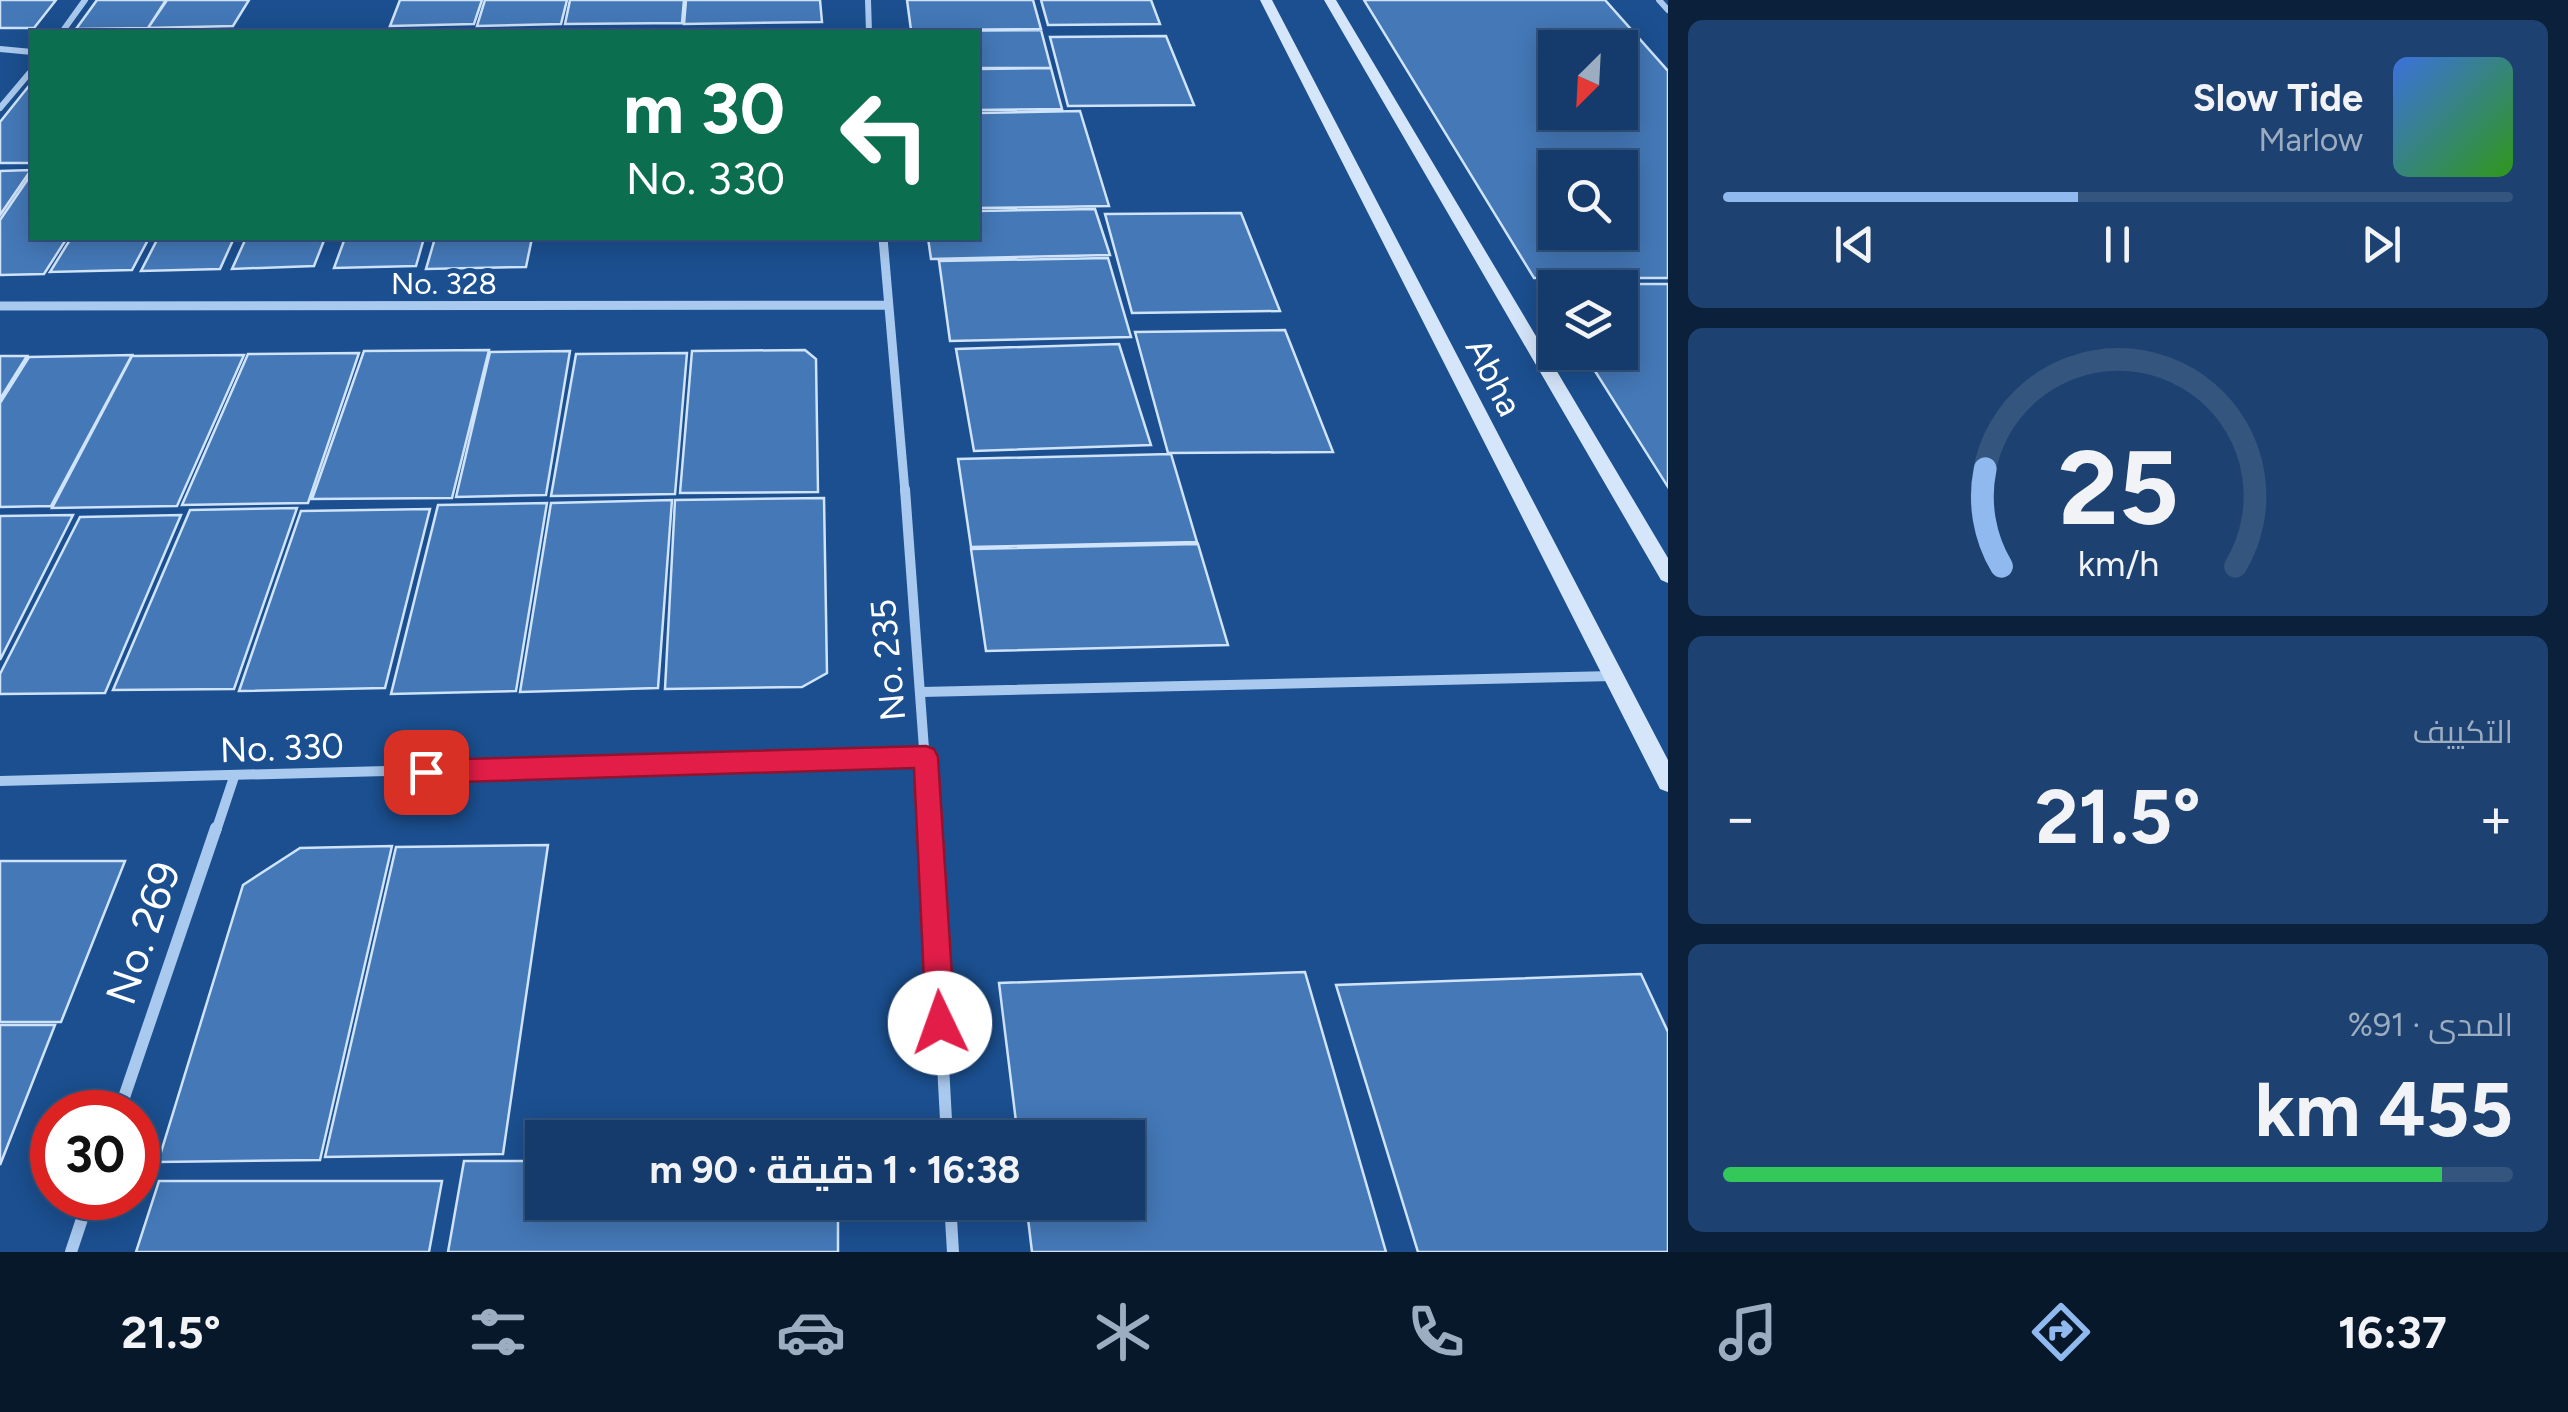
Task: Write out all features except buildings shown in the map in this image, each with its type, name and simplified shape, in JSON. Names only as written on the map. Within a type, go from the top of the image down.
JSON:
[{"type":"street","points":[[63,30],[85,0]]},
{"type":"street","points":[[868,0],[869,30]]},
{"type":"street","name":"Abha","points":[[1266,0],[1668,782]]},
{"type":"street","name":"Abha","points":[[1330,0],[1668,576]]},
{"type":"street","points":[[1659,0],[1668,10]]},
{"type":"street","points":[[0,48],[30,52]]},
{"type":"street","points":[[0,108],[30,72]]},
{"type":"street","name":"No. 235","points":[[882,240],[922,692],[945,1120]]},
{"type":"street","name":"No. 328","points":[[0,306],[888,305]]},
{"type":"street","points":[[922,692],[1615,676]]},
{"type":"street","name":"No. 330","points":[[0,781],[926,757]]},
{"type":"street","name":"No. 269","points":[[127,1090],[234,777]]},
{"type":"street","points":[[70,1252],[81,1220]]},
{"type":"street","points":[[951,1220],[953,1252]]},
{"type":"route","points":[[426,772],[926,757],[940,1023]]}]
